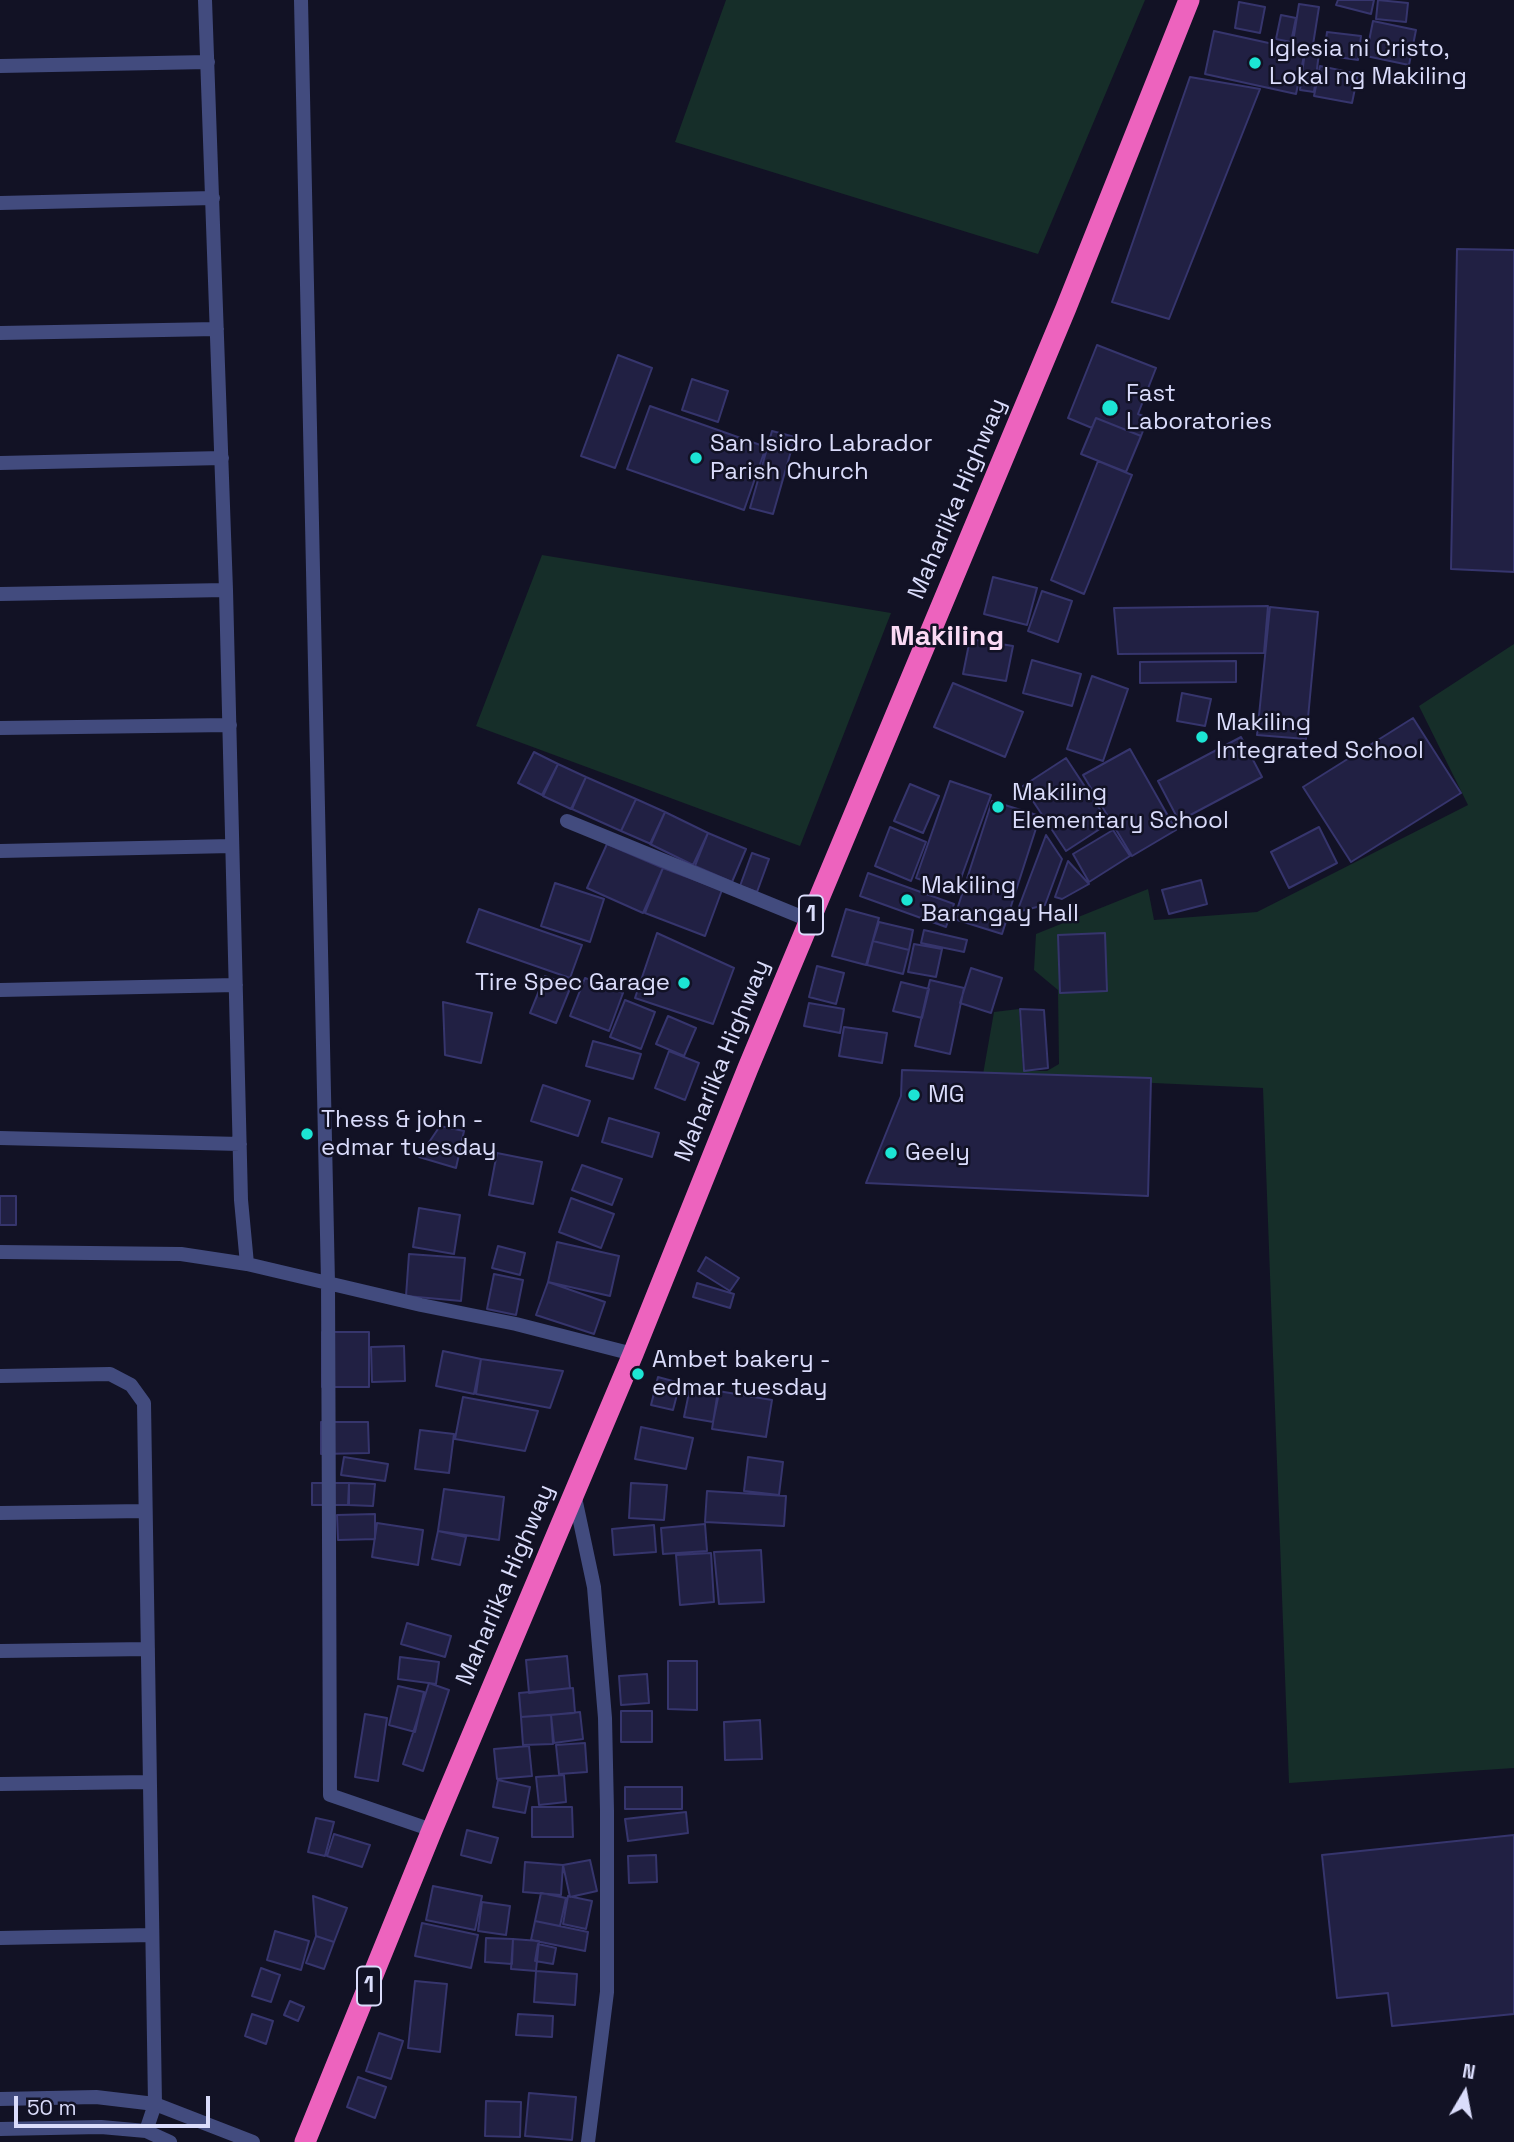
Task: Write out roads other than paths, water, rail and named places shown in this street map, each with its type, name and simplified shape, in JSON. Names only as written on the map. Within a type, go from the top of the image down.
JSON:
[{"type":"highway","name":"Maharlika Highway","points":[[305,2142],[432,1830],[633,1354],[809,920],[1062,319],[1189,0]]},
{"type":"street","points":[[205,0],[226,590],[241,1200],[247,1264]]},
{"type":"street","points":[[301,0],[328,1282],[330,1795],[432,1830]]},
{"type":"street","points":[[0,66],[208,62]]},
{"type":"street","points":[[0,203],[213,198]]},
{"type":"street","points":[[0,333],[217,329]]},
{"type":"street","points":[[0,463],[222,458]]},
{"type":"street","points":[[0,594],[226,590]]},
{"type":"street","points":[[0,728],[230,725]]},
{"type":"street","points":[[567,821],[809,920]]},
{"type":"street","points":[[0,850],[232,846]]},
{"type":"street","points":[[0,990],[236,985]]},
{"type":"street","points":[[0,1138],[240,1144]]},
{"type":"street","points":[[0,1252],[181,1254],[247,1264],[421,1305],[516,1324],[633,1354]]},
{"type":"street","points":[[0,1376],[110,1374],[131,1385],[144,1403],[155,2104],[146,2132]]},
{"type":"street","points":[[574,1491],[594,1587],[605,1718],[607,1811],[607,1992],[588,2142]]},
{"type":"street","points":[[0,1513],[145,1511]]},
{"type":"street","points":[[0,1651],[148,1649]]},
{"type":"street","points":[[0,1784],[150,1782]]},
{"type":"street","points":[[0,1938],[152,1935]]},
{"type":"street","points":[[0,2099],[96,2097],[155,2104],[253,2142]]},
{"type":"street","points":[[0,2129],[101,2127],[146,2132],[170,2142]]},
{"type":"place","name":"Iglesia ni Cristo, Lokal ng Makiling","points":[[1255,63]]},
{"type":"place","name":"Fast Laboratories","points":[[1110,408]]},
{"type":"place","name":"San Isidro Labrador Parish Church","points":[[696,458]]},
{"type":"place","name":"Makiling Integrated School","points":[[1202,737]]},
{"type":"place","name":"Makiling Elementary School","points":[[998,807]]},
{"type":"place","name":"Makiling Barangay Hall","points":[[907,900]]},
{"type":"place","name":"Tire Spec Garage","points":[[684,983]]},
{"type":"place","name":"MG","points":[[914,1095]]},
{"type":"place","name":"Thess & john - edmar tuesday","points":[[307,1134]]},
{"type":"place","name":"Geely","points":[[891,1153]]},
{"type":"place","name":"Ambet bakery - edmar tuesday","points":[[638,1374]]},
{"type":"district","name":"Makiling","points":[[947,637]]}]
